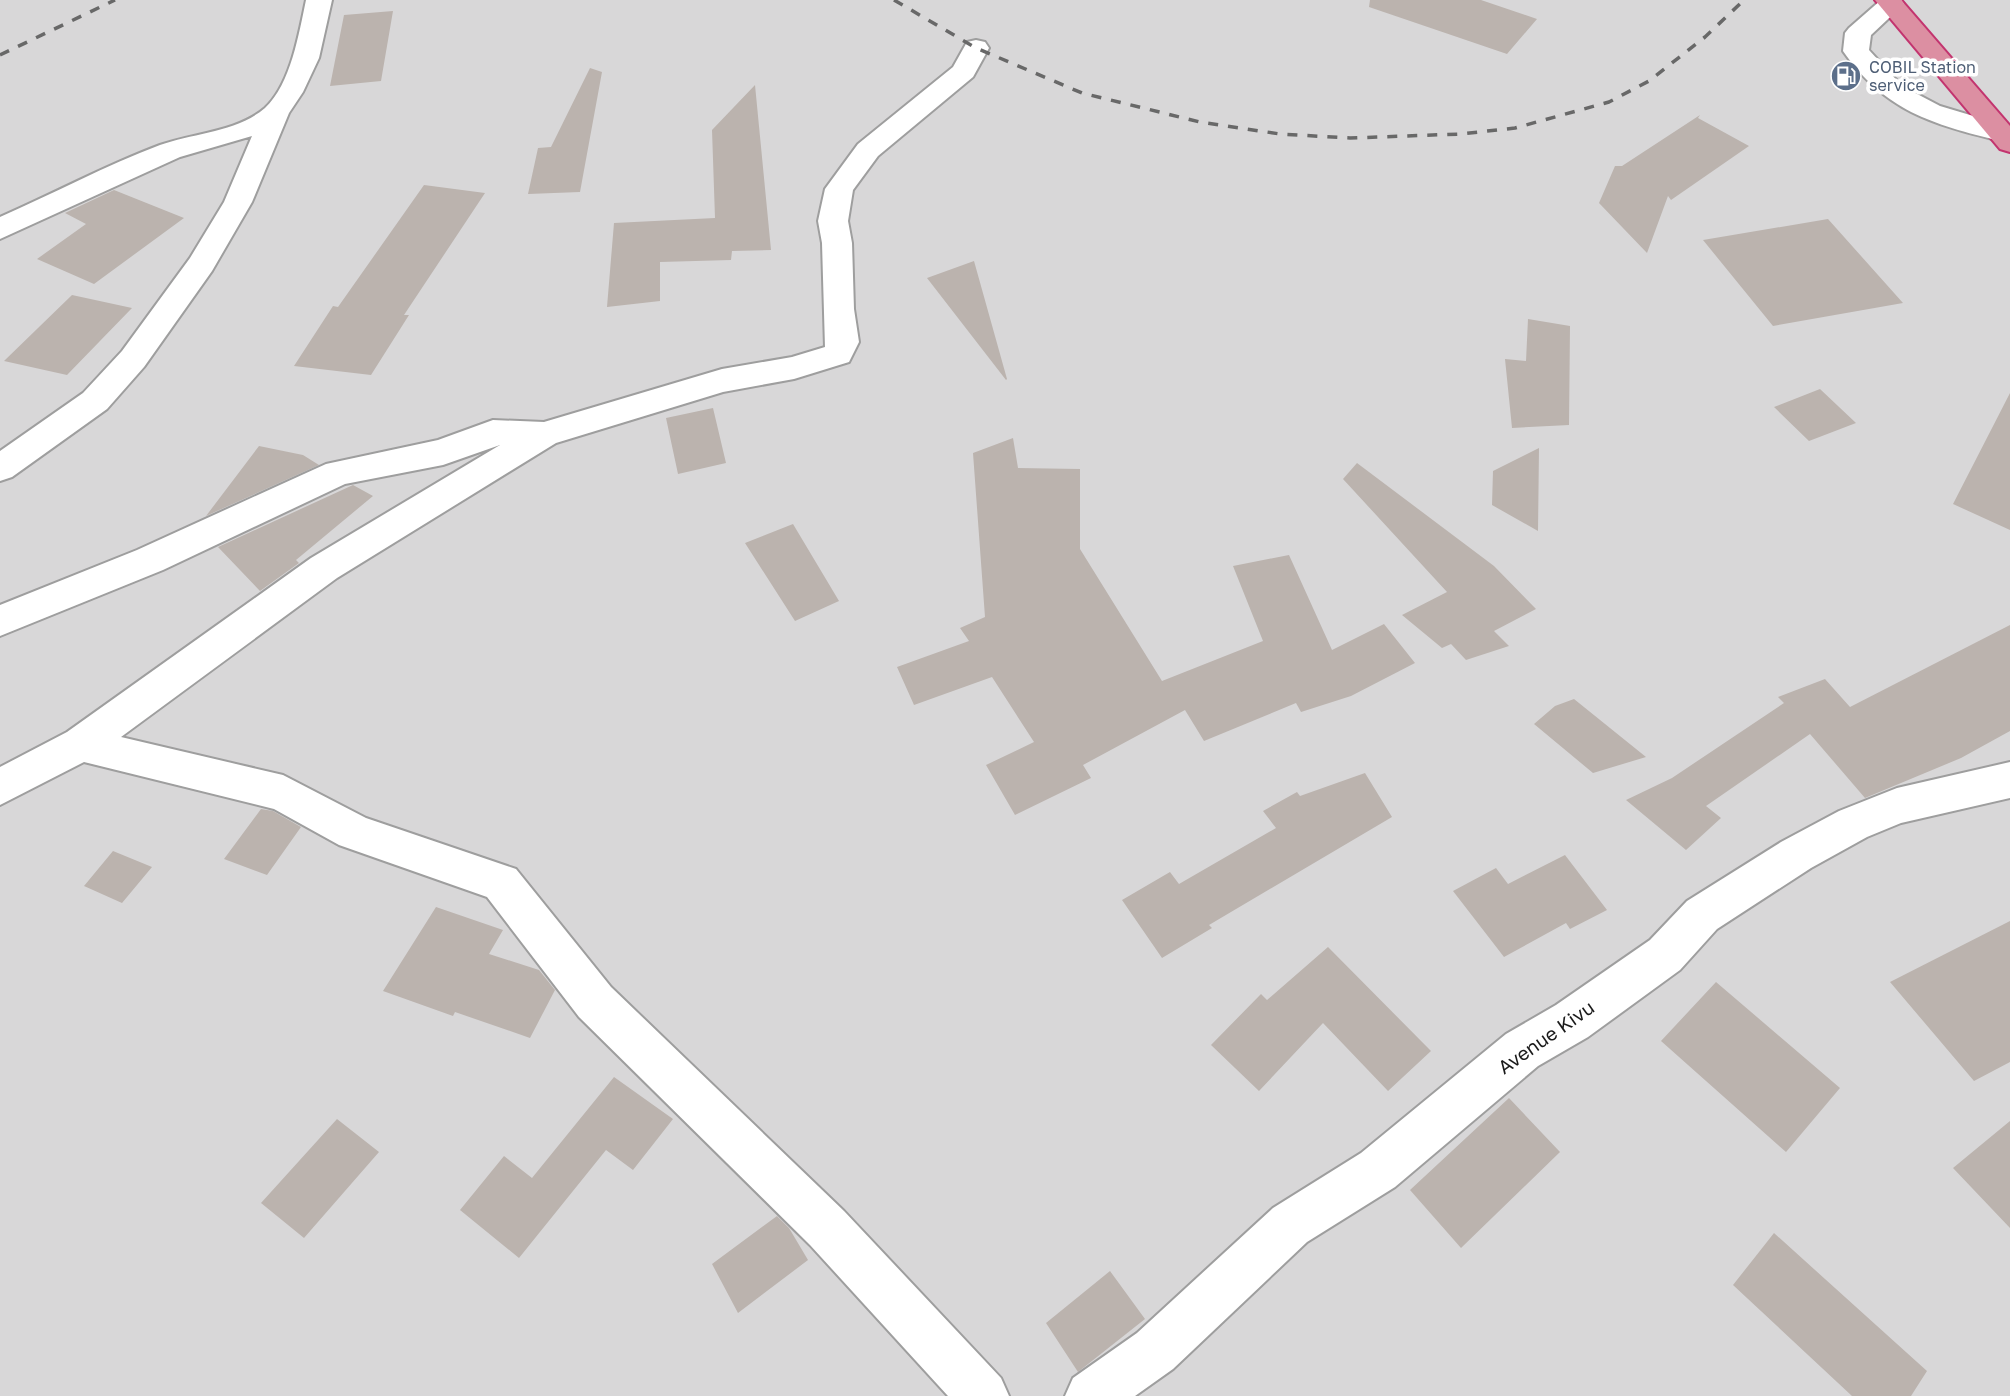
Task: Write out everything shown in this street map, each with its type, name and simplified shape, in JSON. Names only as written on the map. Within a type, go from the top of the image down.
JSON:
[{"type":"highway","points":[[1889,2],[2005,138]]},
{"type":"street","points":[[0,468],[94,401],[133,359],[201,264],[238,202],[275,113],[290,92],[306,58],[319,0]]},
{"type":"street","points":[[1889,2],[1858,33],[1856,51],[1893,92],[1930,112],[2005,138]]},
{"type":"street","points":[[0,787],[81,744],[324,568],[544,434],[722,381],[794,368],[838,354],[843,342],[838,309],[837,243],[833,221],[834,203],[839,189],[869,150],[964,71],[976,48]]},
{"type":"street","points":[[0,229],[170,151],[253,127],[275,113]]},
{"type":"street","points":[[0,621],[150,560],[338,473],[443,452],[493,432],[544,434]]},
{"type":"street","points":[[81,744],[283,793],[354,832],[501,883],[595,1002],[827,1228],[983,1396]]},
{"type":"street","name":"Avenue Kivu","points":[[1091,1396],[1155,1351],[1290,1225],[1378,1170],[1522,1050],[1572,1021],[1665,955],[1702,915],[1796,855],[1853,824],[1897,806],[2010,780]]},
{"type":"shaded area","points":[[0,0],[2010,0],[2010,1396],[0,1396]]},
{"type":"building","points":[[1370,0],[1481,0],[1537,19],[1507,54],[1369,7]]},
{"type":"building","points":[[393,11],[381,81],[330,86],[344,15]]},
{"type":"building","points":[[590,68],[602,72],[580,192],[528,194],[538,148],[551,147]]},
{"type":"building","points":[[755,85],[771,250],[732,251],[731,260],[660,262],[660,301],[607,307],[614,223],[715,218],[712,130]]},
{"type":"building","points":[[1700,115],[1698,118],[1749,146],[1671,200],[1668,196],[1647,253],[1599,203],[1615,166],[1622,166]]},
{"type":"building","points":[[424,185],[485,193],[404,315],[409,315],[371,375],[294,366],[333,306],[338,307]]},
{"type":"building","points":[[114,190],[184,218],[94,284],[37,259],[86,224],[65,213]]},
{"type":"building","points":[[1828,219],[1903,303],[1773,326],[1703,240]]},
{"type":"building","points":[[974,261],[1007,379],[1006,380],[927,278]]},
{"type":"building","points":[[72,295],[132,308],[67,375],[4,361]]},
{"type":"building","points":[[1528,319],[1570,326],[1569,425],[1512,428],[1505,359],[1526,361]]},
{"type":"building","points":[[1820,389],[1856,423],[1809,441],[1774,407]]},
{"type":"building","points":[[2010,393],[2010,530],[1953,504]]},
{"type":"building","points":[[713,408],[726,463],[678,474],[666,418]]},
{"type":"building","points":[[1013,438],[1018,468],[1080,469],[1080,549],[1162,681],[1263,641],[1233,566],[1289,555],[1332,650],[1384,624],[1415,663],[1351,696],[1301,712],[1296,703],[1204,741],[1185,710],[1083,765],[1091,778],[1015,815],[986,765],[1034,742],[992,677],[914,705],[897,667],[969,641],[960,628],[985,617],[973,453]]},
{"type":"building","points":[[259,446],[303,455],[319,465],[206,516]]},
{"type":"building","points":[[1539,448],[1538,531],[1492,505],[1493,471]]},
{"type":"building","points":[[1357,463],[1494,566],[1536,609],[1494,631],[1509,646],[1466,660],[1451,644],[1442,648],[1402,615],[1447,592],[1343,479]]},
{"type":"building","points":[[353,485],[373,496],[296,560],[299,563],[260,591],[218,547]]},
{"type":"building","points":[[793,524],[839,601],[795,621],[745,543]]},
{"type":"building","points":[[2010,625],[2010,731],[1961,758],[1865,798],[1810,734],[1706,806],[1721,818],[1686,850],[1626,800],[1672,778],[1784,703],[1778,697],[1825,679],[1850,707]]},
{"type":"building","points":[[1574,699],[1646,757],[1593,773],[1534,724],[1555,706]]},
{"type":"building","points":[[1365,773],[1392,817],[1209,925],[1212,928],[1162,958],[1122,900],[1170,872],[1179,884],[1276,828],[1263,811],[1297,792],[1300,796]]},
{"type":"building","points":[[261,809],[273,811],[301,827],[267,875],[224,859]]},
{"type":"building","points":[[113,851],[152,867],[122,903],[84,886]]},
{"type":"building","points":[[1565,855],[1607,910],[1570,929],[1566,923],[1504,957],[1453,891],[1496,868],[1508,884]]},
{"type":"building","points":[[436,907],[503,930],[489,954],[539,970],[555,990],[530,1038],[455,1012],[453,1016],[383,991]]},
{"type":"building","points":[[2010,921],[2010,1062],[1974,1081],[1890,982]]},
{"type":"building","points":[[1328,947],[1431,1051],[1388,1091],[1323,1023],[1259,1091],[1211,1045],[1261,994],[1267,1000]]},
{"type":"building","points":[[1716,982],[1840,1088],[1786,1152],[1661,1041]]},
{"type":"building","points":[[614,1077],[673,1119],[633,1170],[606,1150],[519,1258],[460,1210],[504,1156],[532,1178]]},
{"type":"building","points":[[1509,1098],[1560,1152],[1461,1248],[1410,1190]]},
{"type":"building","points":[[337,1119],[379,1152],[304,1238],[261,1203]]},
{"type":"building","points":[[2010,1121],[2010,1228],[1953,1168]]},
{"type":"building","points":[[777,1216],[789,1228],[808,1260],[738,1313],[712,1264]]},
{"type":"building","points":[[1774,1233],[1927,1371],[1911,1396],[1852,1396],[1733,1285]]},
{"type":"building","points":[[1110,1271],[1145,1319],[1078,1372],[1046,1323]]},
{"type":"railway","points":[[0,55],[115,0]]},
{"type":"railway","points":[[894,0],[976,48],[1082,93],[1200,122],[1280,134],[1350,138],[1461,134],[1515,128],[1609,102],[1649,81],[1705,37],[1744,0]]},
{"type":"place","name":"COBIL Station service","points":[[1846,76]]}]
